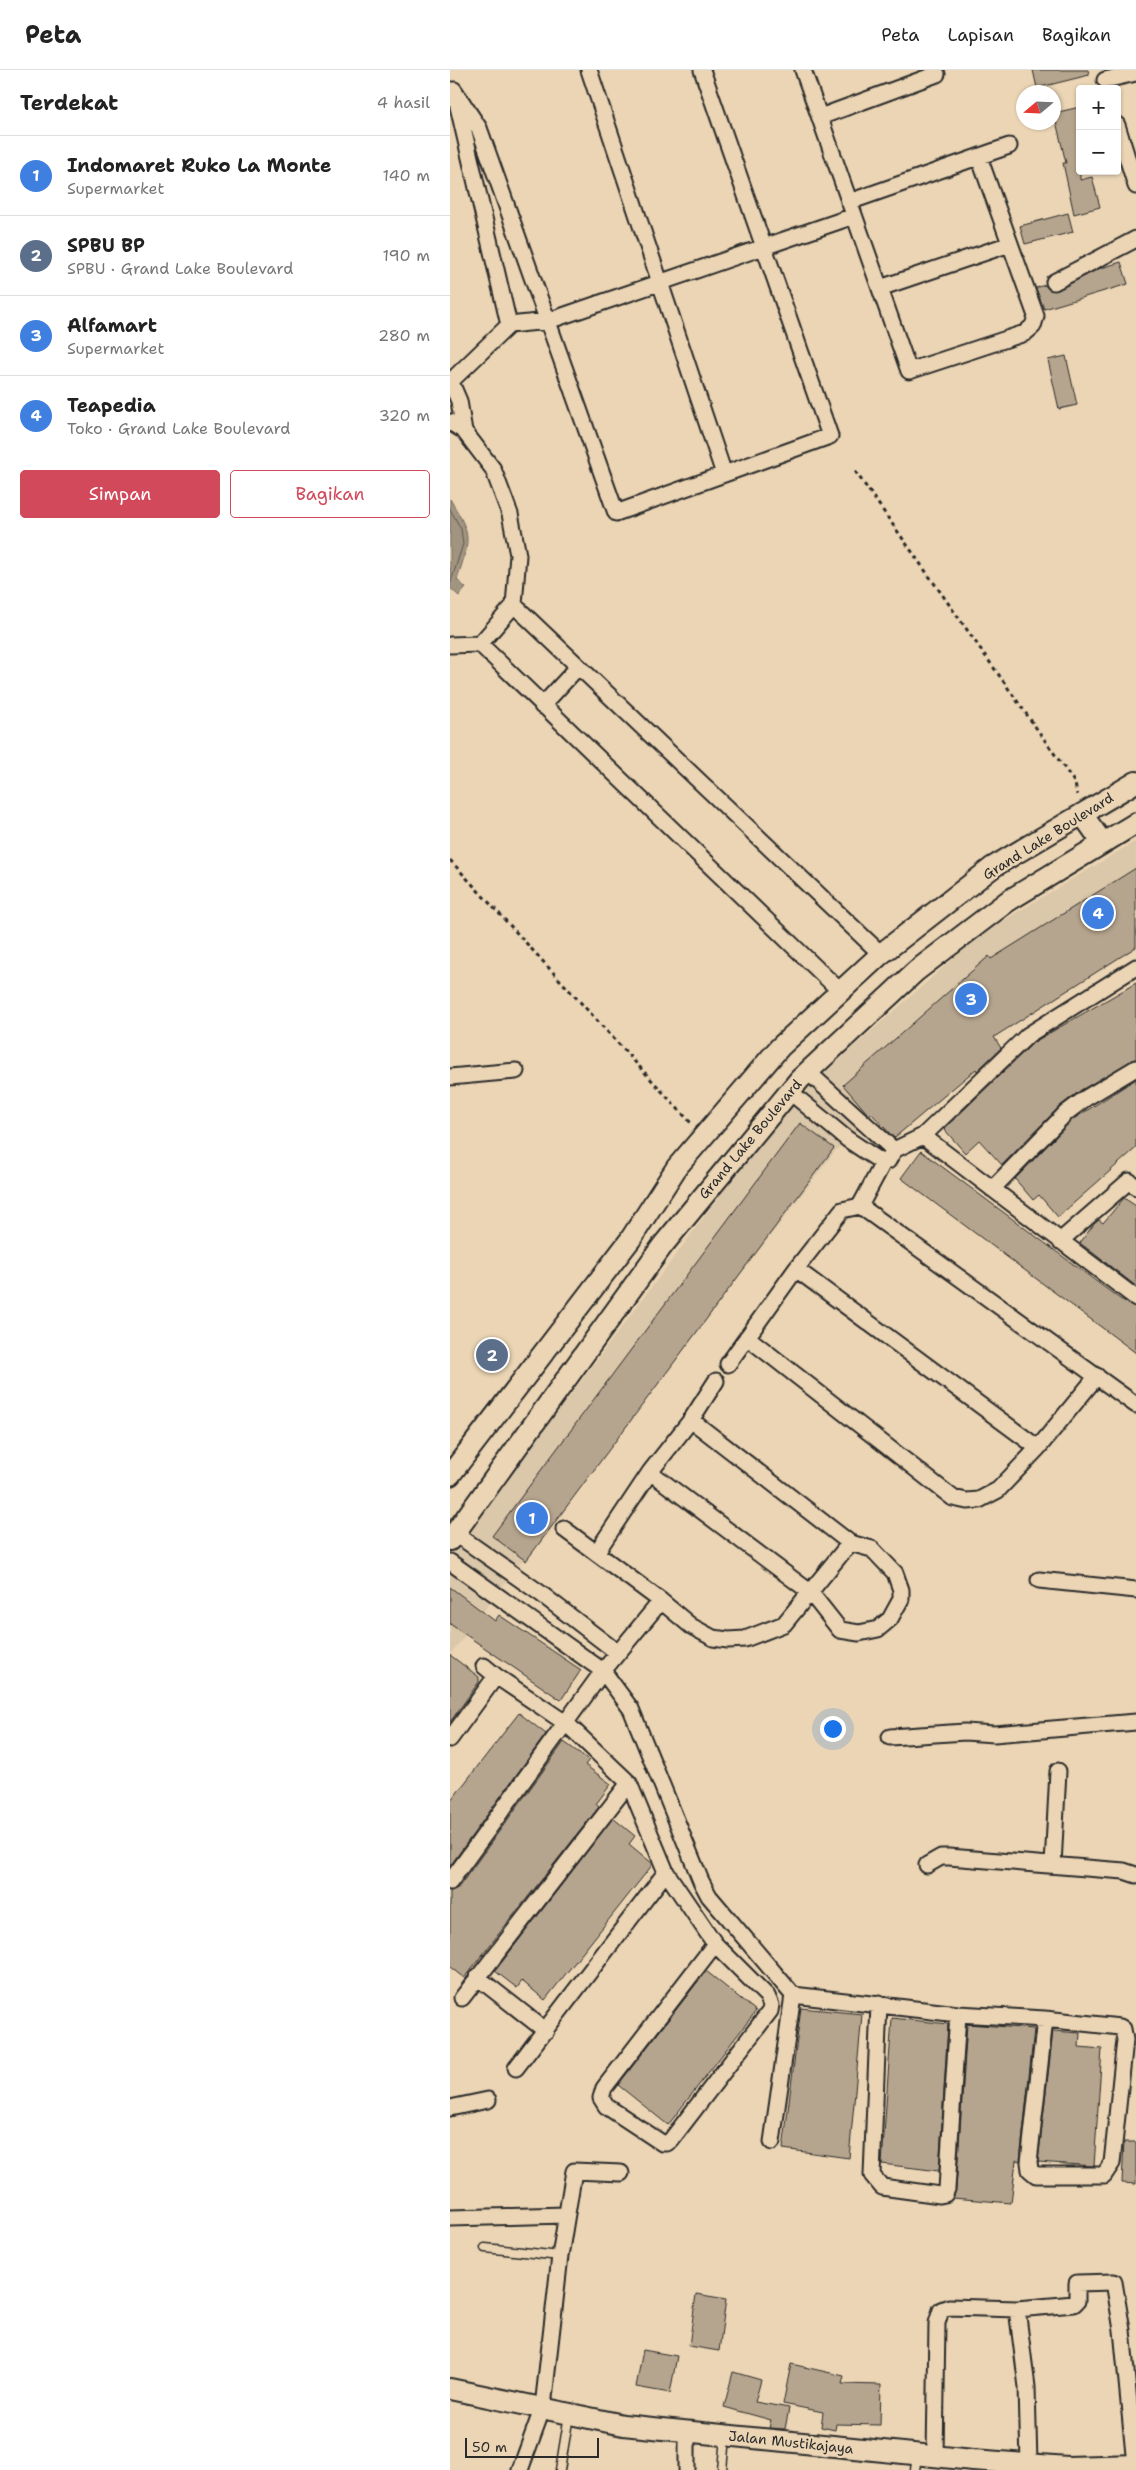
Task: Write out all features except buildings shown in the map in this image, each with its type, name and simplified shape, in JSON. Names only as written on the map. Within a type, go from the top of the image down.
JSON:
[{"type":"street","points":[[452,90],[479,128],[616,513],[830,436],[702,70]]},
{"type":"street","points":[[803,70],[910,371],[1016,336],[1033,326],[1036,316],[979,157]]},
{"type":"street","points":[[592,71],[724,474]]},
{"type":"street","points":[[1105,80],[1136,73]]},
{"type":"street","points":[[820,117],[907,77],[937,74]]},
{"type":"street","points":[[452,90],[509,325]]},
{"type":"street","points":[[1119,130],[1136,186]]},
{"type":"street","points":[[849,202],[1009,146]]},
{"type":"street","points":[[464,431],[459,401],[450,380],[509,325],[548,321],[854,216]]},
{"type":"street","points":[[1054,282],[1136,239]]},
{"type":"street","points":[[880,288],[1010,244]]},
{"type":"street","points":[[450,422],[464,431],[493,469],[510,514],[518,555],[514,605],[480,644]]},
{"type":"street","points":[[514,605],[881,954]]},
{"type":"street","points":[[450,645],[480,644],[542,706],[840,991]]},
{"type":"street","points":[[542,706],[578,667]]},
{"type":"street","name":"Grand Lake Boulevard","points":[[450,1475],[630,1240],[677,1167],[780,1047],[881,954],[993,867],[1136,782]]},
{"type":"street","points":[[1082,814],[1102,842]]},
{"type":"street","name":"Grand Lake Boulevard","points":[[453,1537],[663,1245],[789,1091],[916,972],[1008,901],[1136,823]]},
{"type":"street","points":[[860,1206],[882,1164],[888,1161],[894,1150],[923,1136],[1028,1035],[1136,967]]},
{"type":"street","points":[[992,1189],[1066,1113],[1086,1098],[1136,1068]]},
{"type":"street","points":[[450,1077],[516,1071]]},
{"type":"street","points":[[808,1072],[894,1150]]},
{"type":"street","points":[[789,1091],[847,1140],[882,1164]]},
{"type":"street","points":[[923,1136],[1136,1298]]},
{"type":"street","points":[[1060,1241],[1134,1181]]},
{"type":"street","points":[[728,1364],[796,1269],[842,1210],[860,1206],[1136,1405]]},
{"type":"street","points":[[796,1269],[1038,1448]]},
{"type":"street","points":[[747,1337],[953,1498],[967,1501],[988,1496],[998,1490],[1038,1448],[1097,1376]]},
{"type":"street","points":[[596,1553],[650,1472],[691,1420],[716,1381]]},
{"type":"street","points":[[650,1472],[810,1592],[840,1630],[859,1633],[878,1629],[890,1619],[901,1599],[902,1590],[895,1573],[872,1549],[850,1543],[691,1420]]},
{"type":"street","points":[[564,1529],[661,1601],[691,1626],[713,1638],[728,1640],[745,1639],[784,1624],[850,1543]]},
{"type":"street","points":[[453,1537],[540,1593],[618,1653]]},
{"type":"street","points":[[450,1562],[603,1671],[631,1709],[701,1881],[709,1896],[793,1995],[958,2014],[1045,2019],[1120,2027],[1125,2032],[1112,2163],[1104,2175],[1036,2175],[1030,2170],[1029,2162],[1045,2019]]},
{"type":"street","points":[[1039,1580],[1136,1590]]},
{"type":"street","points":[[523,1615],[540,1593]]},
{"type":"street","points":[[450,1882],[603,1671],[661,1601]]},
{"type":"street","points":[[484,1666],[566,1724],[629,1783],[666,1872],[715,1944],[767,1996],[771,2005],[770,2011],[670,2140],[667,2143],[662,2143],[606,2106],[601,2098],[604,2088],[715,1944]]},
{"type":"street","points":[[450,1739],[496,1676]]},
{"type":"street","points":[[890,1737],[965,1732],[994,1734],[1136,1722]]},
{"type":"street","points":[[1052,1865],[1058,1771]]},
{"type":"street","points":[[462,1998],[629,1783]]},
{"type":"street","points":[[927,1865],[940,1857],[949,1857],[1124,1871],[1136,1876]]},
{"type":"street","points":[[516,2068],[666,1872]]},
{"type":"street","points":[[477,1977],[546,2031]]},
{"type":"street","points":[[772,2142],[793,1995]]},
{"type":"street","points":[[879,2004],[872,2174],[882,2187],[940,2195],[945,2194],[947,2189],[958,2014]]},
{"type":"street","points":[[450,2108],[488,2100]]},
{"type":"street","points":[[520,2470],[543,2407],[560,2256],[574,2171],[622,2173]]},
{"type":"street","points":[[450,2218],[566,2214]]},
{"type":"street","points":[[923,2460],[937,2323],[941,2310],[949,2307],[1017,2309],[1074,2304],[1077,2301],[1077,2283],[1112,2281],[1129,2330],[1135,2465]]},
{"type":"street","points":[[1017,2309],[1027,2387],[1029,2464]]},
{"type":"street","name":"Jalan Mustikajaya","points":[[450,2389],[570,2412],[623,2425],[923,2460],[1029,2464],[1068,2469],[1135,2465]]},
{"type":"street","points":[[687,2432],[687,2470]]},
{"type":"lane","points":[[485,2248],[560,2256]]},
{"type":"lane","points":[[560,2470],[570,2412]]},
{"type":"lane","points":[[722,2470],[726,2436]]},
{"type":"path","points":[[855,471],[1075,783],[1082,814]]},
{"type":"path","points":[[450,860],[703,1136]]},
{"type":"shaded area","points":[[1136,841],[1136,914],[1012,992],[835,1151],[450,1655],[450,1556],[788,1105],[981,934]]},
{"type":"water","points":[[450,499],[463,522],[467,538],[465,555],[457,580],[466,588],[459,596],[450,588]]},
{"type":"place","name":"Teapedia","points":[[1098,913]]},
{"type":"place","name":"Alfamart","points":[[971,999]]},
{"type":"place","name":"SPBU BP","points":[[492,1355]]},
{"type":"place","name":"Indomaret Ruko La Monte","points":[[532,1518]]}]
